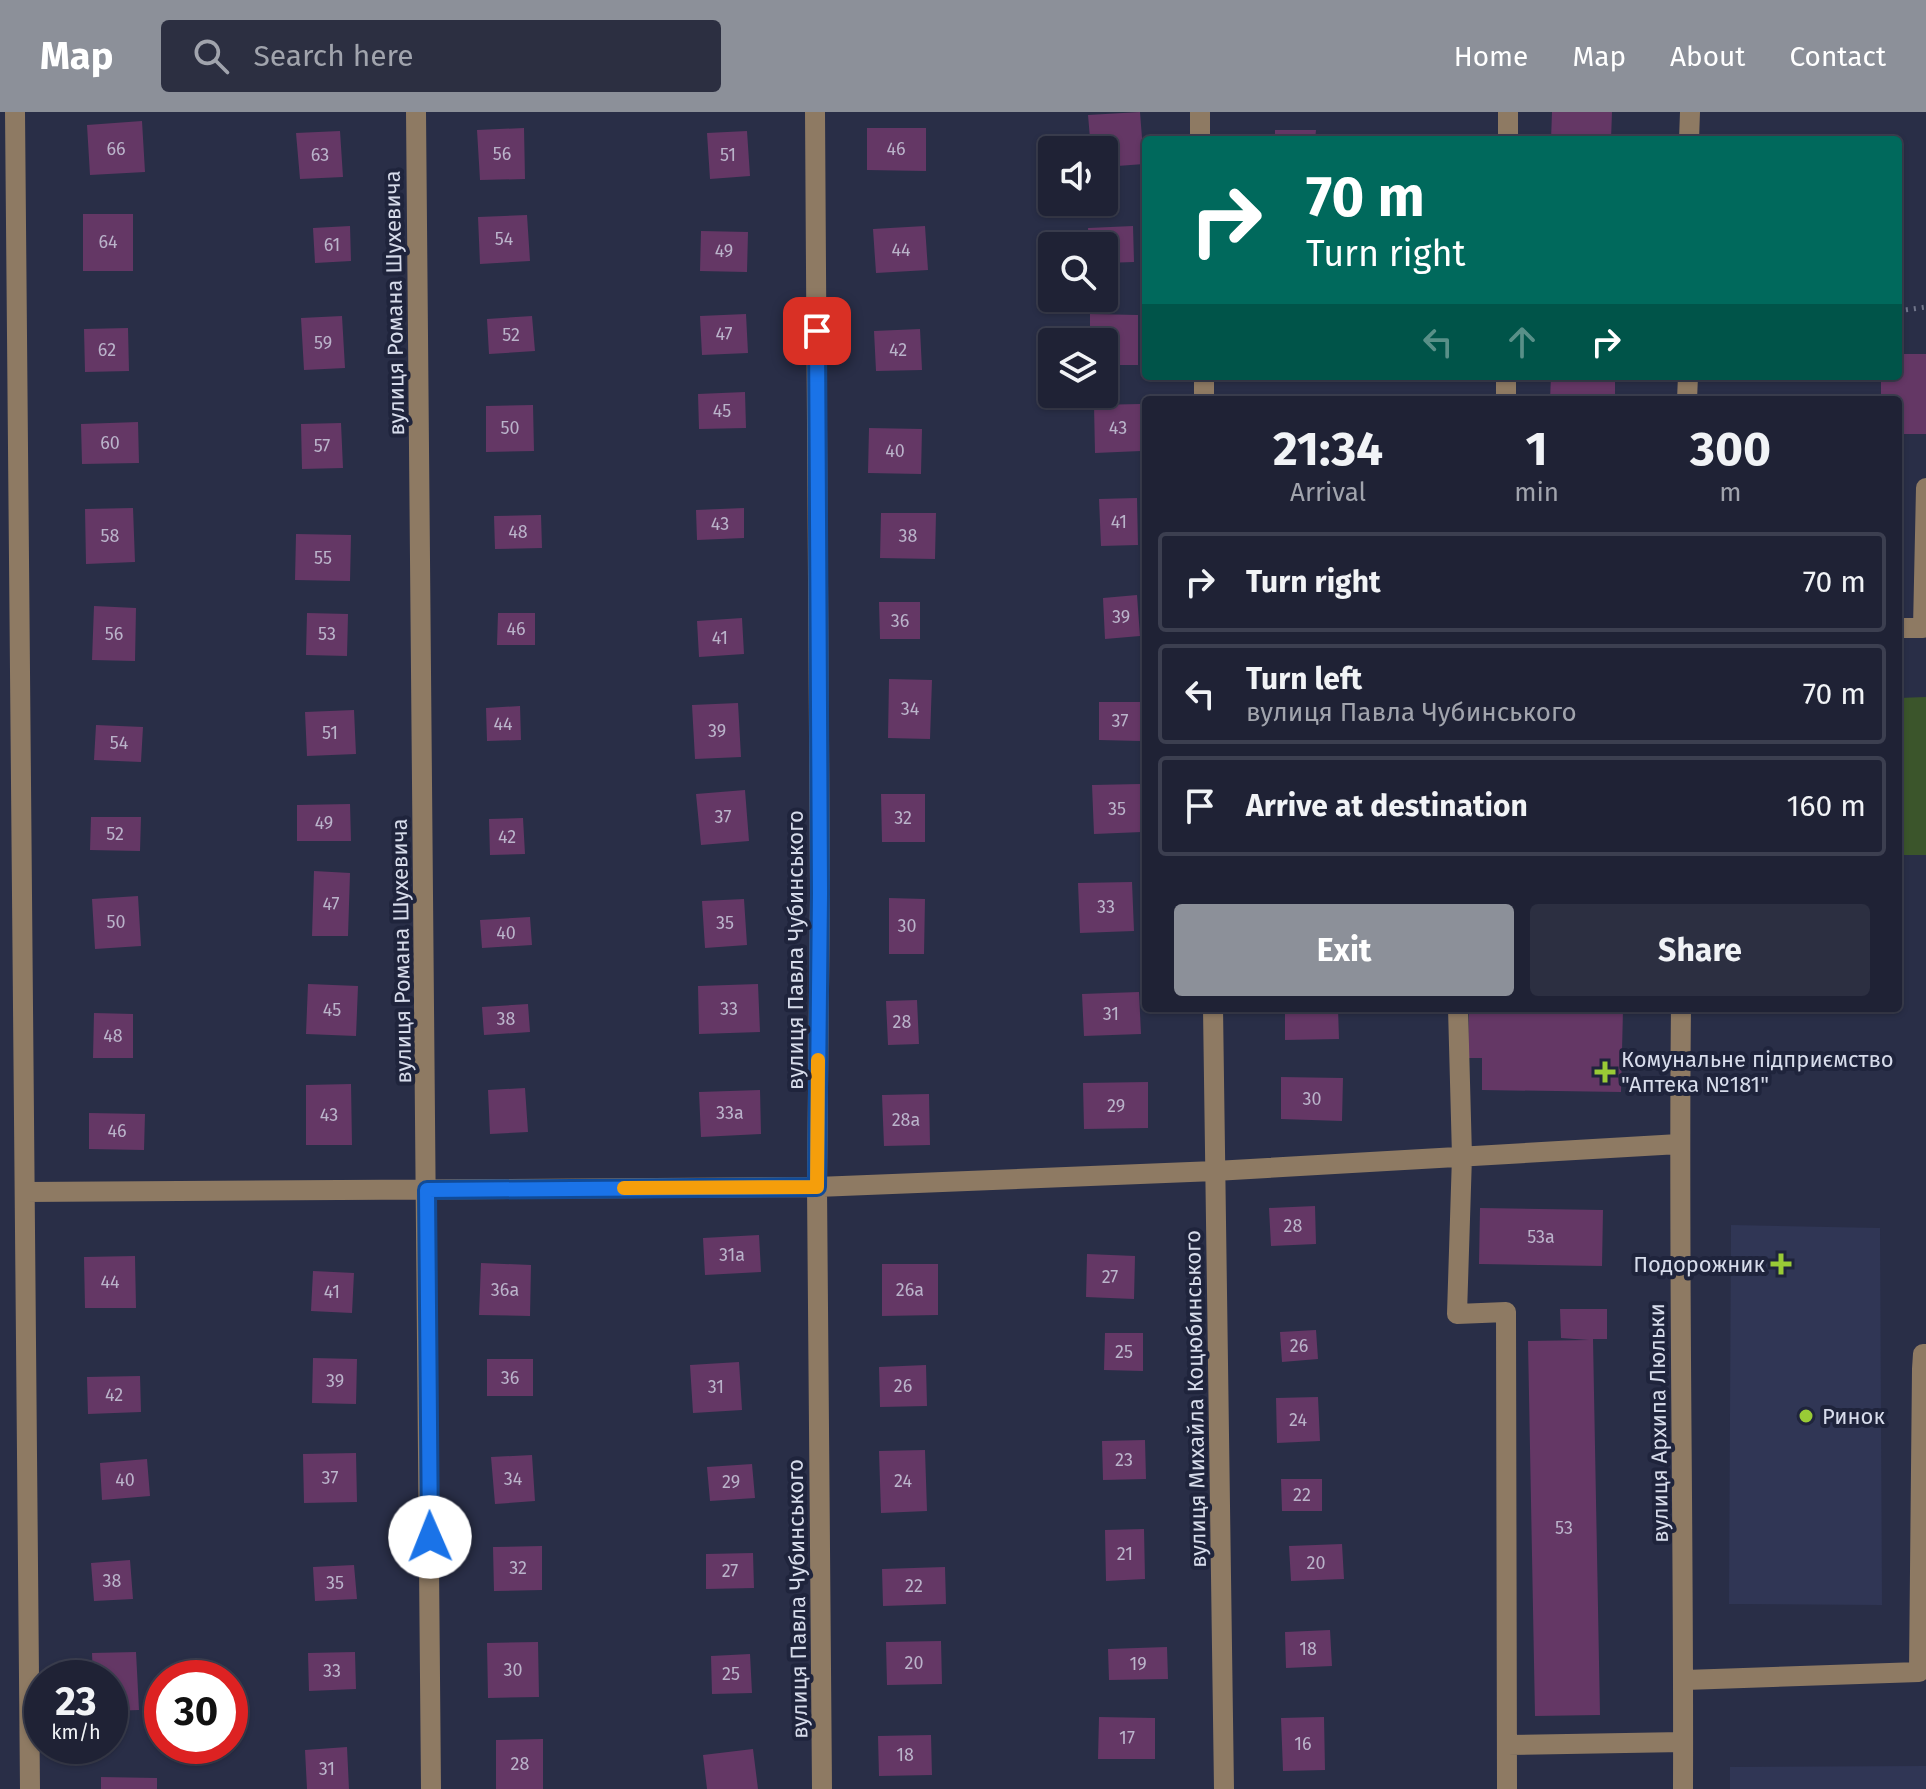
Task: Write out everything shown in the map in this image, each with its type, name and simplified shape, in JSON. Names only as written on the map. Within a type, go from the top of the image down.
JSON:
[{"type":"street","points":[[15,112],[10,750],[25,1192],[30,1789]]},
{"type":"street","name":"вулиця Романа Шухевича","points":[[416,112],[431,1789]]},
{"type":"street","name":"вулиця Павла Чубинського","points":[[815,112],[820,877],[817,1187],[822,1789]]},
{"type":"street","points":[[1200,112],[1200,136]]},
{"type":"street","points":[[1508,112],[1508,136]]},
{"type":"street","points":[[1689,136],[1690,112]]},
{"type":"street","points":[[1902,628],[1925,628],[1926,488]]},
{"type":"street","name":"вулиця Михайла Коцюбинського","points":[[1213,1012],[1224,1789]]},
{"type":"street","points":[[1458,1012],[1462,1156],[1457,1314],[1506,1312],[1507,1789]]},
{"type":"street","name":"вулиця Архипа Люльки","points":[[1681,1012],[1683,1789]]},
{"type":"street","points":[[25,1192],[817,1187],[1215,1171],[1679,1144]]},
{"type":"street","points":[[1685,1680],[1919,1672],[1922,1369],[1923,1354],[1926,1354]]},
{"type":"street","points":[[1507,1745],[1683,1742]]},
{"type":"path","points":[[1902,310],[1926,307]]},
{"type":"shaded area","name":"Ринок","points":[[1731,1225],[1880,1228],[1882,1605],[1729,1604]]},
{"type":"shaded area","points":[[1926,1766],[1926,1789],[1730,1789],[1730,1767]]},
{"type":"green space","points":[[1926,697],[1926,855],[1902,855],[1902,698]]},
{"type":"building","points":[[1140,112],[1142,164],[1118,166],[1118,136],[1090,136],[1088,115]]},
{"type":"building","points":[[1552,112],[1612,112],[1611,136],[1551,136]]},
{"type":"building","points":[[142,121],[145,172],[90,175],[87,125]]},
{"type":"building","points":[[524,128],[525,179],[480,180],[477,130]]},
{"type":"building","points":[[867,128],[926,128],[926,171],[867,170]]},
{"type":"building","points":[[1275,130],[1316,130],[1315,136],[1275,136]]},
{"type":"building","points":[[340,131],[343,177],[300,179],[296,133]]},
{"type":"building","points":[[747,131],[750,176],[710,179],[707,133]]},
{"type":"building","points":[[83,214],[133,214],[133,271],[83,271]]},
{"type":"building","points":[[527,215],[530,261],[480,264],[478,217]]},
{"type":"building","points":[[350,226],[351,261],[315,263],[313,228]]},
{"type":"building","points":[[925,226],[928,270],[876,273],[873,229]]},
{"type":"building","points":[[1133,226],[1134,262],[1118,263],[1118,232],[1088,232],[1088,228]]},
{"type":"building","points":[[701,231],[748,232],[747,272],[700,271]]},
{"type":"building","points":[[746,314],[748,353],[702,355],[700,316]]},
{"type":"building","points":[[1090,314],[1138,315],[1138,365],[1118,365],[1118,328],[1090,328]]},
{"type":"building","points":[[342,316],[345,368],[304,370],[301,318]]},
{"type":"building","points":[[532,316],[535,351],[489,354],[487,319]]},
{"type":"building","points":[[128,328],[129,371],[85,372],[84,329]]},
{"type":"building","points":[[920,329],[922,370],[876,371],[874,331]]},
{"type":"building","points":[[1902,354],[1926,354],[1926,434],[1902,434],[1902,396],[1881,396],[1881,380],[1902,380]]},
{"type":"building","points":[[1551,380],[1615,380],[1615,396],[1550,396]]},
{"type":"building","points":[[745,392],[746,428],[699,429],[698,394]]},
{"type":"building","points":[[1118,404],[1140,404],[1141,451],[1095,453],[1094,408],[1118,408]]},
{"type":"building","points":[[533,405],[534,451],[486,452],[486,406]]},
{"type":"building","points":[[138,422],[139,463],[82,464],[81,424]]},
{"type":"building","points":[[341,423],[343,468],[302,469],[301,424]]},
{"type":"building","points":[[869,428],[922,429],[921,474],[868,473]]},
{"type":"building","points":[[1137,498],[1138,545],[1101,546],[1099,499]]},
{"type":"building","points":[[133,508],[135,562],[86,564],[85,509]]},
{"type":"building","points":[[744,508],[744,538],[697,540],[696,510]]},
{"type":"building","points":[[881,513],[936,513],[935,559],[880,558]]},
{"type":"building","points":[[541,515],[542,548],[495,549],[494,516]]},
{"type":"building","points":[[296,534],[351,535],[350,581],[295,580]]},
{"type":"building","points":[[1137,595],[1140,636],[1105,639],[1103,598]]},
{"type":"building","points":[[879,602],[920,602],[920,639],[880,639]]},
{"type":"building","points":[[94,606],[136,608],[135,661],[92,660]]},
{"type":"building","points":[[307,613],[348,614],[347,656],[306,655]]},
{"type":"building","points":[[498,613],[535,613],[535,645],[497,645]]},
{"type":"building","points":[[742,618],[744,654],[699,657],[697,621]]},
{"type":"building","points":[[889,679],[932,680],[930,739],[888,738]]},
{"type":"building","points":[[1099,702],[1140,702],[1140,741],[1099,740]]},
{"type":"building","points":[[738,703],[741,757],[695,759],[692,705]]},
{"type":"building","points":[[520,706],[521,740],[487,741],[486,708]]},
{"type":"building","points":[[354,710],[356,754],[307,756],[305,712]]},
{"type":"building","points":[[96,725],[143,727],[141,762],[94,760]]},
{"type":"building","points":[[1140,784],[1142,832],[1094,834],[1092,785]]},
{"type":"building","points":[[745,790],[749,841],[701,845],[696,794]]},
{"type":"building","points":[[881,794],[925,794],[925,842],[882,842]]},
{"type":"building","points":[[350,804],[351,841],[297,841],[297,805]]},
{"type":"building","points":[[91,817],[141,817],[140,851],[90,850]]},
{"type":"building","points":[[523,818],[525,854],[490,855],[489,819]]},
{"type":"building","points":[[314,871],[350,873],[348,936],[312,936]]},
{"type":"building","points":[[1132,882],[1134,931],[1080,933],[1078,883]]},
{"type":"building","points":[[138,896],[141,946],[95,949],[92,899]]},
{"type":"building","points":[[889,898],[925,899],[924,954],[889,954]]},
{"type":"building","points":[[744,899],[747,945],[705,948],[702,901]]},
{"type":"building","points":[[530,917],[532,945],[482,948],[480,920]]},
{"type":"building","points":[[308,984],[358,986],[356,1036],[306,1034]]},
{"type":"building","points":[[758,984],[760,1032],[699,1034],[698,986]]},
{"type":"building","points":[[1139,992],[1141,1034],[1084,1036],[1082,994]]},
{"type":"building","points":[[917,1000],[919,1044],[888,1045],[886,1001]]},
{"type":"building","points":[[528,1004],[530,1032],[484,1035],[482,1007]]},
{"type":"building","points":[[1285,1012],[1338,1012],[1339,1039],[1285,1040]]},
{"type":"building","points":[[1469,1012],[1623,1012],[1621,1092],[1482,1090],[1482,1058],[1468,1058]]},
{"type":"building","points":[[94,1013],[133,1014],[133,1058],[93,1058]]},
{"type":"building","points":[[1281,1077],[1343,1078],[1342,1121],[1281,1119]]},
{"type":"building","points":[[1148,1082],[1148,1128],[1084,1129],[1083,1083]]},
{"type":"building","points":[[351,1084],[352,1145],[306,1145],[306,1085]]},
{"type":"building","points":[[525,1088],[528,1132],[490,1134],[488,1090]]},
{"type":"building","points":[[760,1090],[761,1134],[701,1137],[699,1092]]},
{"type":"building","points":[[929,1094],[930,1145],[884,1146],[882,1095]]},
{"type":"building","points":[[89,1113],[145,1114],[144,1150],[89,1149]]},
{"type":"building","points":[[1315,1206],[1316,1244],[1271,1246],[1269,1208]]},
{"type":"building","points":[[1480,1208],[1603,1210],[1602,1266],[1479,1264]]},
{"type":"building","points":[[759,1235],[761,1272],[705,1275],[703,1238]]},
{"type":"building","points":[[1087,1254],[1135,1256],[1134,1299],[1086,1297]]},
{"type":"building","points":[[135,1256],[136,1308],[85,1308],[84,1257]]},
{"type":"building","points":[[481,1263],[531,1265],[530,1316],[479,1315]]},
{"type":"building","points":[[882,1264],[938,1264],[938,1315],[882,1316]]},
{"type":"building","points":[[313,1271],[354,1273],[352,1313],[311,1311]]},
{"type":"building","points":[[1560,1309],[1607,1309],[1607,1339],[1593,1339],[1600,1715],[1535,1716],[1528,1341],[1589,1340],[1561,1338]]},
{"type":"building","points":[[1316,1330],[1318,1359],[1282,1362],[1280,1332]]},
{"type":"building","points":[[1105,1333],[1143,1333],[1143,1371],[1104,1370]]},
{"type":"building","points":[[313,1358],[357,1359],[356,1404],[312,1403]]},
{"type":"building","points":[[487,1359],[533,1359],[533,1396],[487,1396]]},
{"type":"building","points":[[739,1362],[742,1410],[693,1413],[690,1365]]},
{"type":"building","points":[[926,1365],[927,1406],[880,1407],[879,1367]]},
{"type":"building","points":[[140,1376],[141,1412],[88,1414],[87,1377]]},
{"type":"building","points":[[1318,1397],[1320,1441],[1277,1443],[1276,1398]]},
{"type":"building","points":[[1145,1440],[1146,1479],[1103,1480],[1102,1441]]},
{"type":"building","points":[[925,1450],[927,1511],[881,1513],[879,1451]]},
{"type":"building","points":[[356,1453],[357,1502],[304,1503],[303,1454]]},
{"type":"building","points":[[532,1455],[535,1501],[495,1504],[491,1457]]},
{"type":"building","points":[[147,1459],[150,1496],[102,1500],[100,1463]]},
{"type":"building","points":[[752,1464],[755,1498],[710,1501],[707,1467]]},
{"type":"building","points":[[1281,1479],[1322,1479],[1322,1511],[1282,1511]]},
{"type":"building","points":[[1144,1529],[1145,1579],[1106,1581],[1105,1530]]},
{"type":"building","points":[[1342,1544],[1344,1579],[1291,1581],[1289,1546]]},
{"type":"building","points":[[542,1546],[542,1590],[494,1591],[493,1547]]},
{"type":"building","points":[[753,1553],[754,1588],[706,1589],[706,1554]]},
{"type":"building","points":[[130,1560],[133,1599],[94,1601],[91,1563]]},
{"type":"building","points":[[354,1565],[357,1599],[315,1601],[313,1567]]},
{"type":"building","points":[[945,1567],[946,1604],[883,1606],[882,1569]]},
{"type":"building","points":[[1330,1630],[1332,1666],[1286,1668],[1285,1632]]},
{"type":"building","points":[[941,1641],[942,1684],[887,1685],[886,1642]]},
{"type":"building","points":[[538,1642],[539,1697],[488,1698],[487,1643]]},
{"type":"building","points":[[1167,1647],[1168,1679],[1109,1680],[1108,1649]]},
{"type":"building","points":[[136,1652],[139,1710],[128,1710],[128,1660],[92,1660],[92,1653]]},
{"type":"building","points":[[355,1652],[356,1689],[309,1691],[308,1653]]},
{"type":"building","points":[[750,1654],[752,1693],[712,1694],[711,1656]]},
{"type":"building","points":[[1099,1717],[1155,1718],[1155,1759],[1098,1759]]},
{"type":"building","points":[[1324,1717],[1325,1770],[1283,1771],[1281,1718]]},
{"type":"building","points":[[931,1735],[932,1775],[879,1776],[878,1736]]},
{"type":"building","points":[[543,1739],[543,1789],[496,1789],[496,1740]]},
{"type":"building","points":[[347,1747],[349,1789],[307,1789],[305,1750]]},
{"type":"building","points":[[753,1749],[758,1789],[707,1789],[703,1755]]},
{"type":"building","points":[[101,1777],[157,1778],[157,1789],[101,1789]]},
{"type":"slow traffic","points":[[624,1188],[817,1187],[818,1060]]},
{"type":"place","name":"Комунальне підприємство \"Аптека №181\"","points":[[1605,1072]]},
{"type":"place","name":"Подорожник","points":[[1781,1264]]},
{"type":"place","name":"Ринок","points":[[1806,1416]]},
{"type":"route","points":[[430,1537],[427,1190],[817,1187],[820,893],[817,331]]}]
